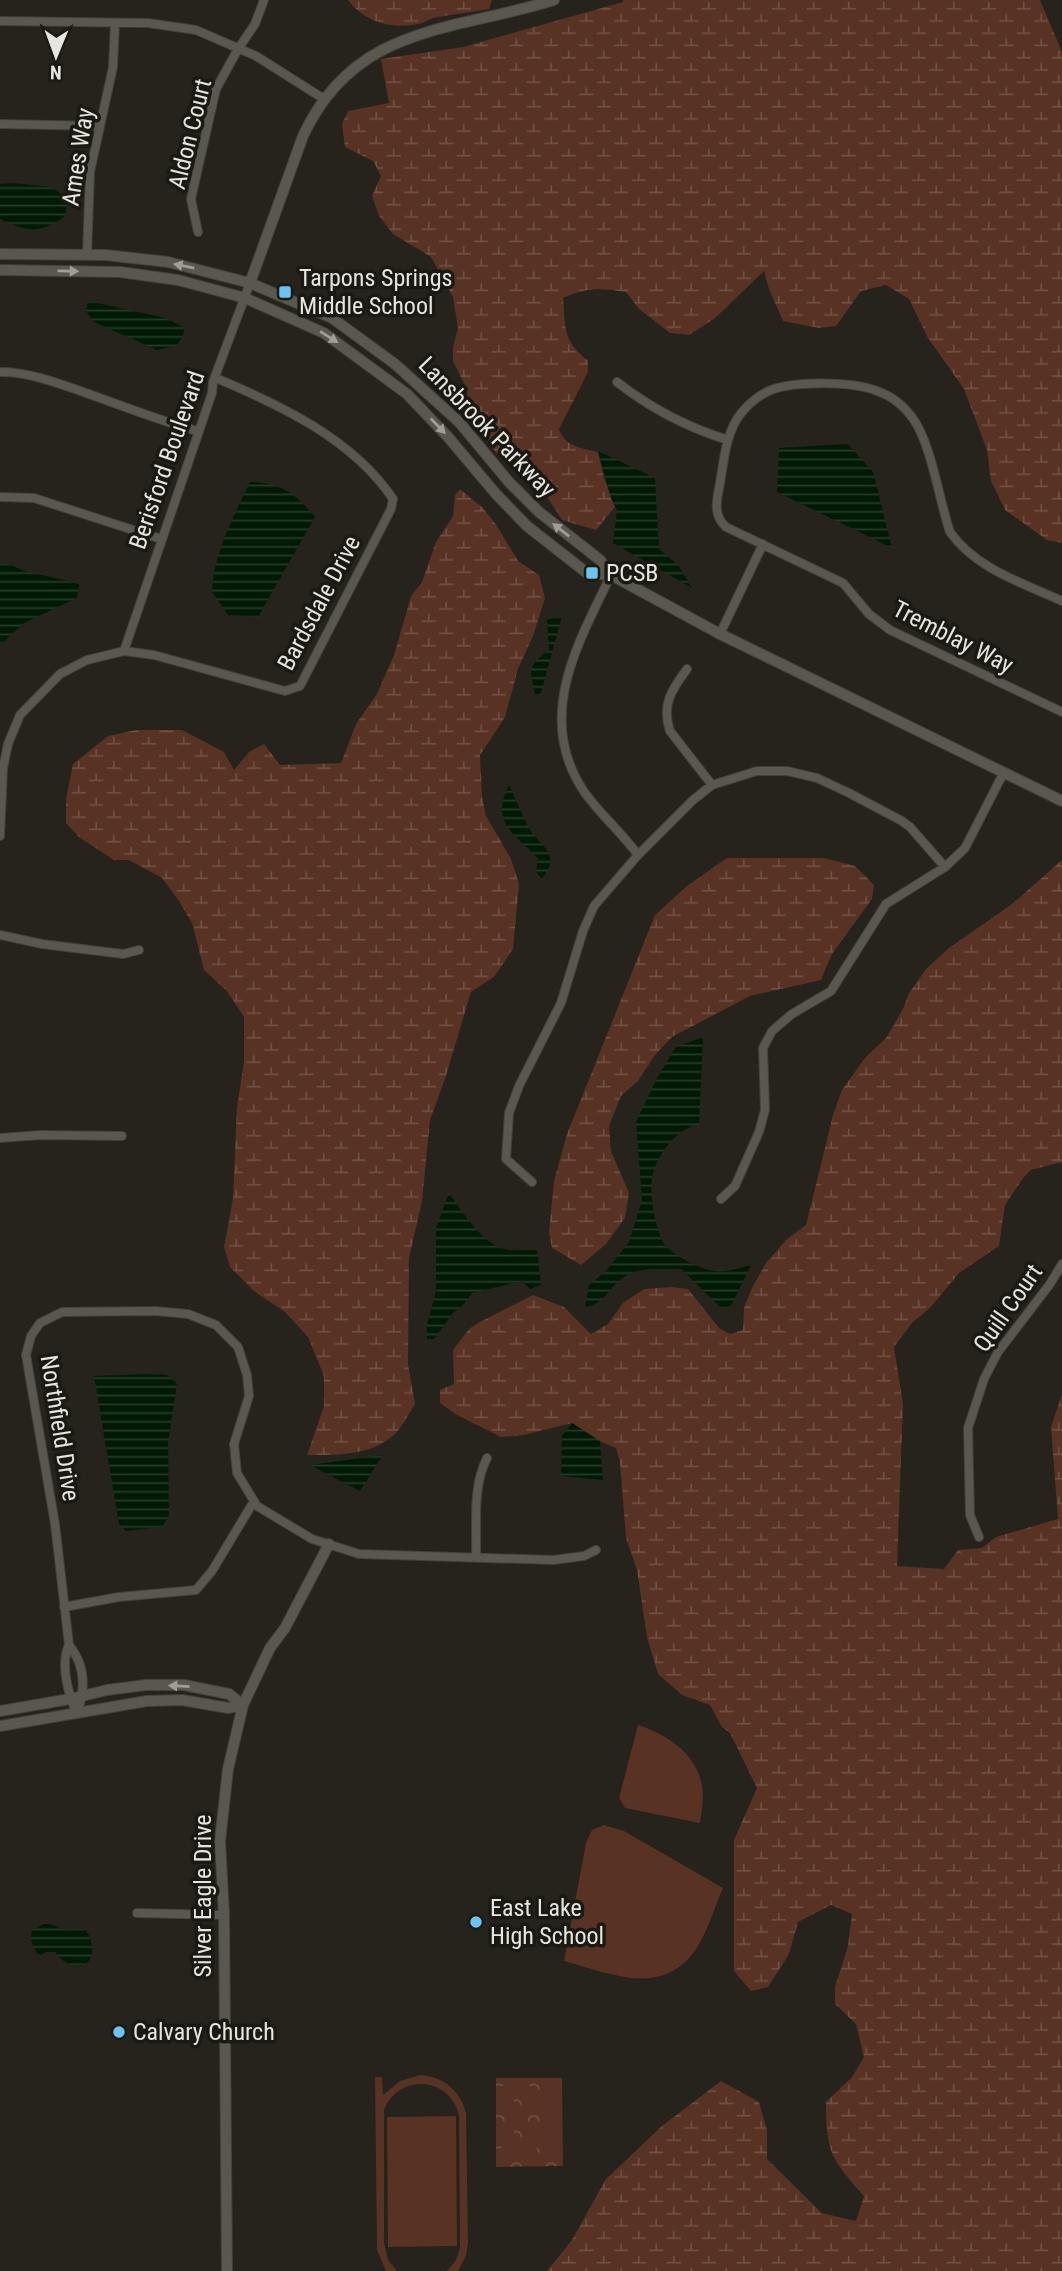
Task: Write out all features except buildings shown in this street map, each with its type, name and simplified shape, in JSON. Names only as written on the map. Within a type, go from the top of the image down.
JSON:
[{"type":"street","name":"Aldon Court","points":[[198,232],[191,199],[216,89],[237,49],[255,24],[264,0]]},
{"type":"street","points":[[250,283],[312,115],[358,64],[399,40],[554,0]]},
{"type":"street","points":[[0,21],[148,23],[196,30],[280,70],[324,99]]},
{"type":"street","name":"Ames Way","points":[[87,255],[90,172],[113,67],[115,23]]},
{"type":"street","points":[[0,124],[100,126]]},
{"type":"street","name":"Lansbrook Parkway","points":[[0,254],[127,256],[168,262],[250,283],[332,318],[395,364],[459,422],[509,482],[539,512],[600,560],[611,575]]},
{"type":"street","points":[[0,270],[96,271],[149,275],[197,284],[244,298]]},
{"type":"street","name":"Berisford Boulevard","points":[[124,650],[250,283]]},
{"type":"street","name":"Lansbrook Parkway","points":[[244,298],[324,332],[389,379],[448,437],[527,526],[587,572],[611,575],[720,634],[1062,801]]},
{"type":"street","points":[[0,372],[26,374],[54,381],[170,424],[197,431]]},
{"type":"street","name":"Bardsdale Drive","points":[[0,836],[3,768],[8,744],[20,715],[60,674],[87,660],[124,650],[154,655],[285,691],[300,686],[391,509],[393,499],[361,463],[310,423],[216,378]]},
{"type":"street","points":[[617,382],[634,395],[705,433],[728,440],[743,411],[770,390],[788,386],[839,384],[883,393],[904,409],[922,434],[950,532],[958,544],[986,565],[1062,601]]},
{"type":"street","name":"Tremblay Way","points":[[728,440],[716,505],[717,516],[726,527],[843,583],[869,614],[890,630],[1062,712]]},
{"type":"street","points":[[0,497],[34,498],[160,539]]},
{"type":"street","points":[[720,634],[763,544]]},
{"type":"street","points":[[611,575],[573,655],[562,700],[561,725],[570,765],[585,793],[638,855]]},
{"type":"street","points":[[687,669],[668,702],[665,712],[667,723],[670,731],[712,785]]},
{"type":"street","points":[[532,1182],[506,1158],[509,1113],[519,1086],[561,1003],[583,931],[594,906],[638,855],[712,785],[757,771],[787,771],[809,776],[849,793],[902,821],[945,867]]},
{"type":"street","points":[[721,1199],[735,1186],[760,1132],[765,1110],[764,1048],[772,1031],[792,1014],[831,991],[886,904],[945,867],[965,848],[1004,772]]},
{"type":"street","points":[[0,935],[42,944],[123,954],[139,950]]},
{"type":"street","points":[[0,1138],[40,1135],[122,1136]]},
{"type":"street","name":"Quill Court","points":[[979,1537],[970,1514],[968,1428],[984,1378],[998,1352],[1062,1264]]},
{"type":"street","name":"Northfield Drive","points":[[77,1713],[83,1696],[78,1657],[69,1645],[55,1524],[26,1355],[31,1336],[40,1323],[62,1312],[155,1311],[188,1314],[216,1325],[238,1347],[247,1376],[248,1396],[234,1444],[237,1473],[257,1506],[313,1539],[359,1554],[552,1560],[584,1556],[596,1550]]},
{"type":"street","points":[[476,1557],[478,1486],[487,1458]]},
{"type":"street","points":[[64,1607],[119,1597],[196,1590],[212,1571],[254,1501]]},
{"type":"street","name":"Silver Eagle Drive","points":[[227,2271],[224,1915],[220,1841],[228,1769],[243,1705],[270,1648],[285,1628],[329,1544]]},
{"type":"street","name":"Northfield Drive","points":[[69,1645],[64,1655],[70,1699],[77,1713]]},
{"type":"street","points":[[0,1711],[146,1685],[184,1685],[229,1694],[243,1705]]},
{"type":"street","points":[[0,1726],[147,1701],[182,1700],[228,1708],[243,1705]]},
{"type":"street","points":[[138,1913],[224,1915]]},
{"type":"green space","points":[[348,0],[492,0],[489,9],[398,26],[370,18]]},
{"type":"green space","points":[[623,0],[1040,0],[1062,52],[1062,543],[1047,540],[1005,510],[991,481],[987,450],[964,389],[928,338],[909,299],[886,285],[861,291],[836,326],[819,328],[783,321],[764,271],[714,319],[689,335],[670,333],[639,309],[626,292],[594,289],[563,298],[569,340],[588,361],[588,372],[559,429],[570,443],[598,452],[615,507],[596,530],[562,520],[544,492],[525,471],[496,453],[468,406],[467,390],[453,361],[458,328],[453,297],[431,257],[393,234],[379,216],[372,196],[381,176],[373,161],[345,147],[342,124],[348,111],[389,103],[381,59],[463,47]]},
{"type":"green space","points":[[460,489],[483,508],[518,561],[539,575],[545,598],[533,636],[518,669],[505,717],[480,755],[486,816],[511,859],[519,884],[513,949],[494,977],[471,992],[430,1120],[422,1201],[409,1258],[408,1364],[415,1404],[397,1432],[378,1446],[355,1452],[307,1455],[324,1406],[324,1376],[308,1337],[285,1312],[255,1292],[230,1267],[224,1247],[233,1198],[237,1107],[244,1062],[244,1017],[227,991],[204,970],[192,923],[162,878],[129,860],[114,860],[79,837],[66,823],[66,799],[73,764],[108,736],[136,730],[182,730],[224,752],[234,770],[249,752],[264,744],[280,765],[341,763],[356,724],[377,694],[394,655],[411,596],[422,582],[436,542],[453,516],[455,495]]},
{"type":"green space","points":[[727,858],[824,858],[855,866],[874,885],[872,899],[832,954],[821,980],[750,996],[672,1037],[655,1055],[638,1081],[621,1096],[609,1126],[611,1151],[629,1193],[625,1218],[606,1244],[581,1265],[552,1248],[549,1232],[554,1181],[567,1134],[655,915],[687,886]]},
{"type":"green space","points":[[1062,860],[1062,1162],[1031,1170],[1023,1178],[1005,1205],[999,1246],[959,1273],[930,1308],[912,1323],[894,1347],[903,1404],[897,1566],[944,1569],[958,1550],[982,1548],[996,1537],[1058,1519],[1051,1427],[1062,1394],[1062,2271],[547,2271],[572,2240],[606,2179],[662,2126],[721,2081],[759,2102],[767,2130],[767,2159],[822,2213],[856,2221],[864,2196],[844,2173],[833,2154],[827,2133],[826,2102],[852,2077],[864,2057],[856,2024],[835,2004],[835,1987],[848,1946],[852,1914],[831,1905],[798,1922],[789,1954],[768,1987],[751,1991],[734,1971],[734,1840],[757,1788],[730,1733],[722,1727],[710,1705],[682,1695],[658,1674],[647,1637],[637,1570],[626,1538],[620,1462],[616,1448],[597,1440],[572,1423],[524,1435],[501,1437],[457,1415],[440,1403],[440,1390],[454,1384],[453,1350],[469,1329],[533,1295],[564,1307],[591,1334],[608,1324],[623,1303],[644,1289],[688,1289],[719,1328],[730,1334],[743,1330],[744,1308],[766,1263],[787,1239],[806,1225],[833,1115],[842,1090],[865,1058],[886,1038],[909,993],[926,969],[949,948],[1012,904]]},
{"type":"green space","points":[[638,1725],[673,1742],[691,1759],[701,1782],[703,1799],[700,1823],[625,1808],[619,1798]]},
{"type":"green space","points":[[604,1825],[624,1831],[723,1888],[696,1950],[677,1969],[662,1976],[630,1978],[564,1961],[586,1843],[592,1830]]},
{"type":"green space","points":[[420,2075],[429,2076],[450,2086],[460,2098],[466,2113],[468,2242],[466,2256],[458,2271],[447,2271],[456,2260],[460,2248],[459,2115],[454,2102],[435,2087],[412,2085],[391,2098],[384,2110],[384,2243],[388,2260],[397,2271],[386,2271],[377,2250],[375,2077],[382,2077],[383,2095],[400,2081]]},
{"type":"green space","points":[[496,2078],[562,2078],[563,2166],[496,2167]]},
{"type":"green space","points":[[545,2085],[558,2085],[558,2114],[545,2114]]},
{"type":"green space","points":[[500,2086],[514,2086],[514,2115],[501,2115]]},
{"type":"green space","points":[[523,2086],[536,2086],[536,2115],[523,2115]]},
{"type":"green space","points":[[456,2116],[457,2246],[388,2247],[387,2117]]},
{"type":"green space","points":[[501,2130],[514,2130],[514,2159],[501,2159]]},
{"type":"green space","points":[[523,2130],[536,2130],[537,2159],[523,2159]]},
{"type":"green space","points":[[545,2130],[559,2130],[559,2159],[545,2159]]},
{"type":"shaded area","points":[[0,184],[51,187],[68,199],[65,216],[49,226],[34,229],[18,227],[0,219]]},
{"type":"shaded area","points":[[88,301],[166,318],[185,328],[182,338],[176,346],[157,350],[94,322],[86,311]]},
{"type":"shaded area","points":[[848,444],[873,472],[892,548],[777,492],[779,448]]},
{"type":"shaded area","points":[[598,451],[655,478],[659,549],[678,565],[692,588],[613,543],[617,510]]},
{"type":"shaded area","points":[[250,482],[287,491],[315,517],[258,617],[228,615],[212,592],[220,549]]},
{"type":"shaded area","points":[[0,564],[79,584],[77,598],[24,623],[0,645]]},
{"type":"shaded area","points":[[562,616],[541,693],[535,695],[532,669],[536,660],[549,650],[547,620]]},
{"type":"shaded area","points":[[509,785],[528,826],[550,856],[548,870],[542,879],[536,872],[538,858],[513,834],[503,818],[502,808]]},
{"type":"shaded area","points":[[703,1037],[699,1125],[684,1130],[670,1142],[656,1166],[651,1189],[656,1221],[666,1246],[695,1265],[718,1271],[751,1265],[732,1304],[723,1310],[681,1269],[634,1272],[620,1280],[601,1300],[585,1307],[589,1285],[606,1271],[629,1242],[642,1200],[636,1122],[657,1078],[676,1047]]},
{"type":"shaded area","points":[[449,1193],[474,1227],[491,1242],[509,1250],[537,1250],[541,1285],[530,1289],[522,1281],[472,1293],[434,1339],[427,1339],[427,1325],[436,1291],[436,1227]]},
{"type":"shaded area","points":[[167,1375],[177,1384],[168,1443],[169,1516],[162,1527],[126,1531],[119,1524],[94,1376]]},
{"type":"shaded area","points":[[572,1423],[600,1441],[603,1480],[561,1476],[562,1436]]},
{"type":"shaded area","points":[[383,1455],[360,1491],[310,1465]]},
{"type":"shaded area","points":[[44,1924],[65,1930],[86,1930],[92,1951],[86,1964],[72,1965],[63,1961],[55,1952],[46,1952],[39,1956],[32,1944],[31,1934],[32,1930]]},
{"type":"place","name":"Tarpons Springs Middle School","points":[[285,292]]},
{"type":"place","name":"PCSB","points":[[592,573]]},
{"type":"place","name":"East Lake High School","points":[[476,1922]]},
{"type":"place","name":"Calvary Church","points":[[119,2032]]}]
